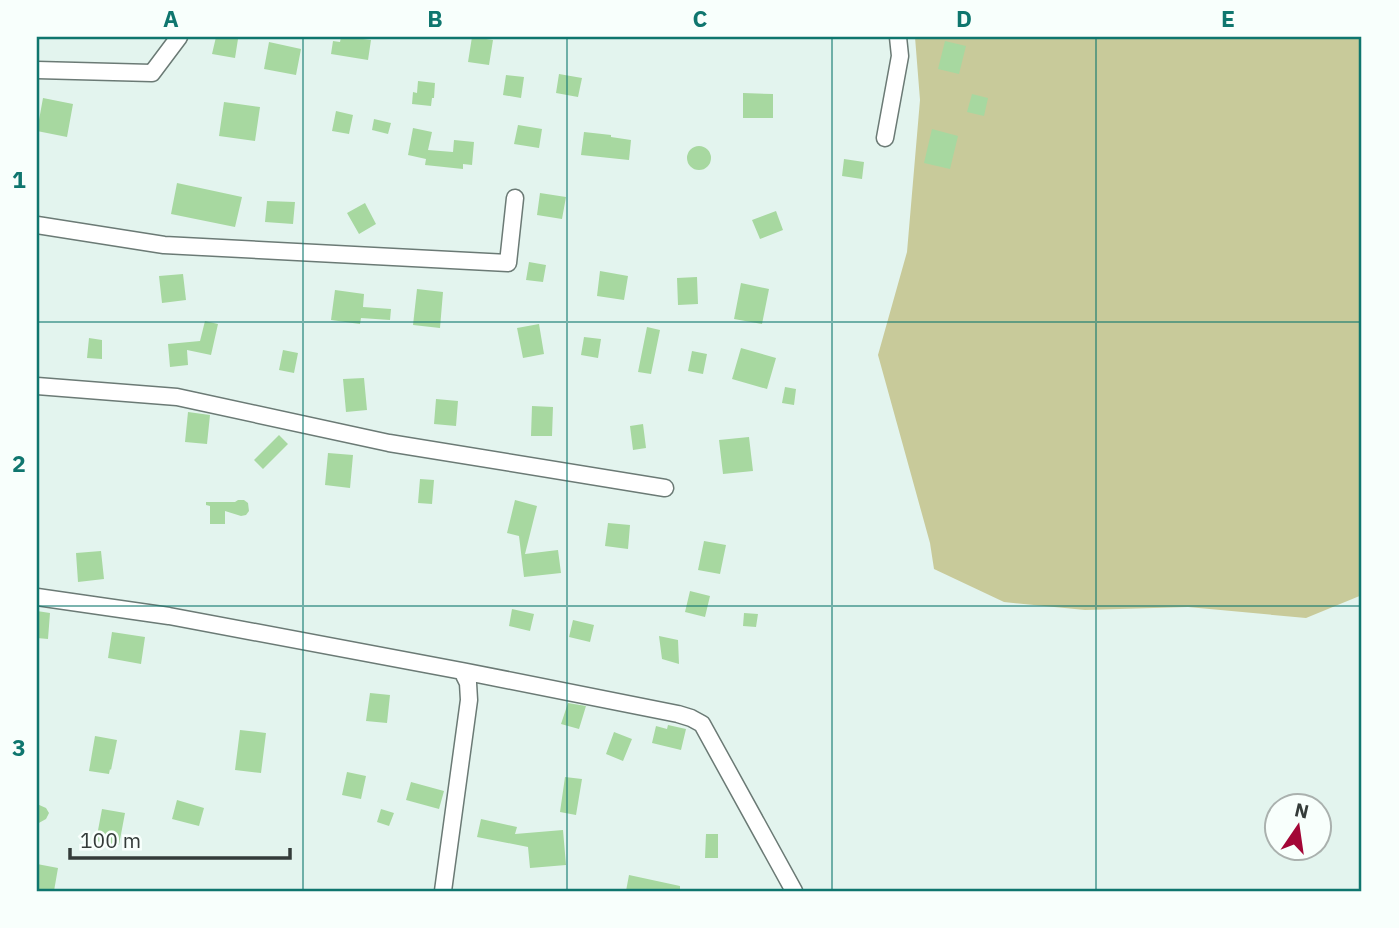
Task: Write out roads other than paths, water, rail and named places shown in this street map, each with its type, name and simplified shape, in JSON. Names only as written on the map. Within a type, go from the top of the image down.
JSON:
[{"type":"street","points":[[37,70],[152,73],[179,37]]},
{"type":"street","points":[[885,138],[900,56],[898,37]]},
{"type":"street","points":[[37,225],[163,245],[508,263],[514,198]]},
{"type":"street","points":[[37,386],[177,397],[389,443],[665,488]]},
{"type":"street","points":[[37,597],[169,616],[678,713],[691,718],[702,724],[794,891]]},
{"type":"street","points":[[443,891],[469,700],[468,683],[462,671]]}]
